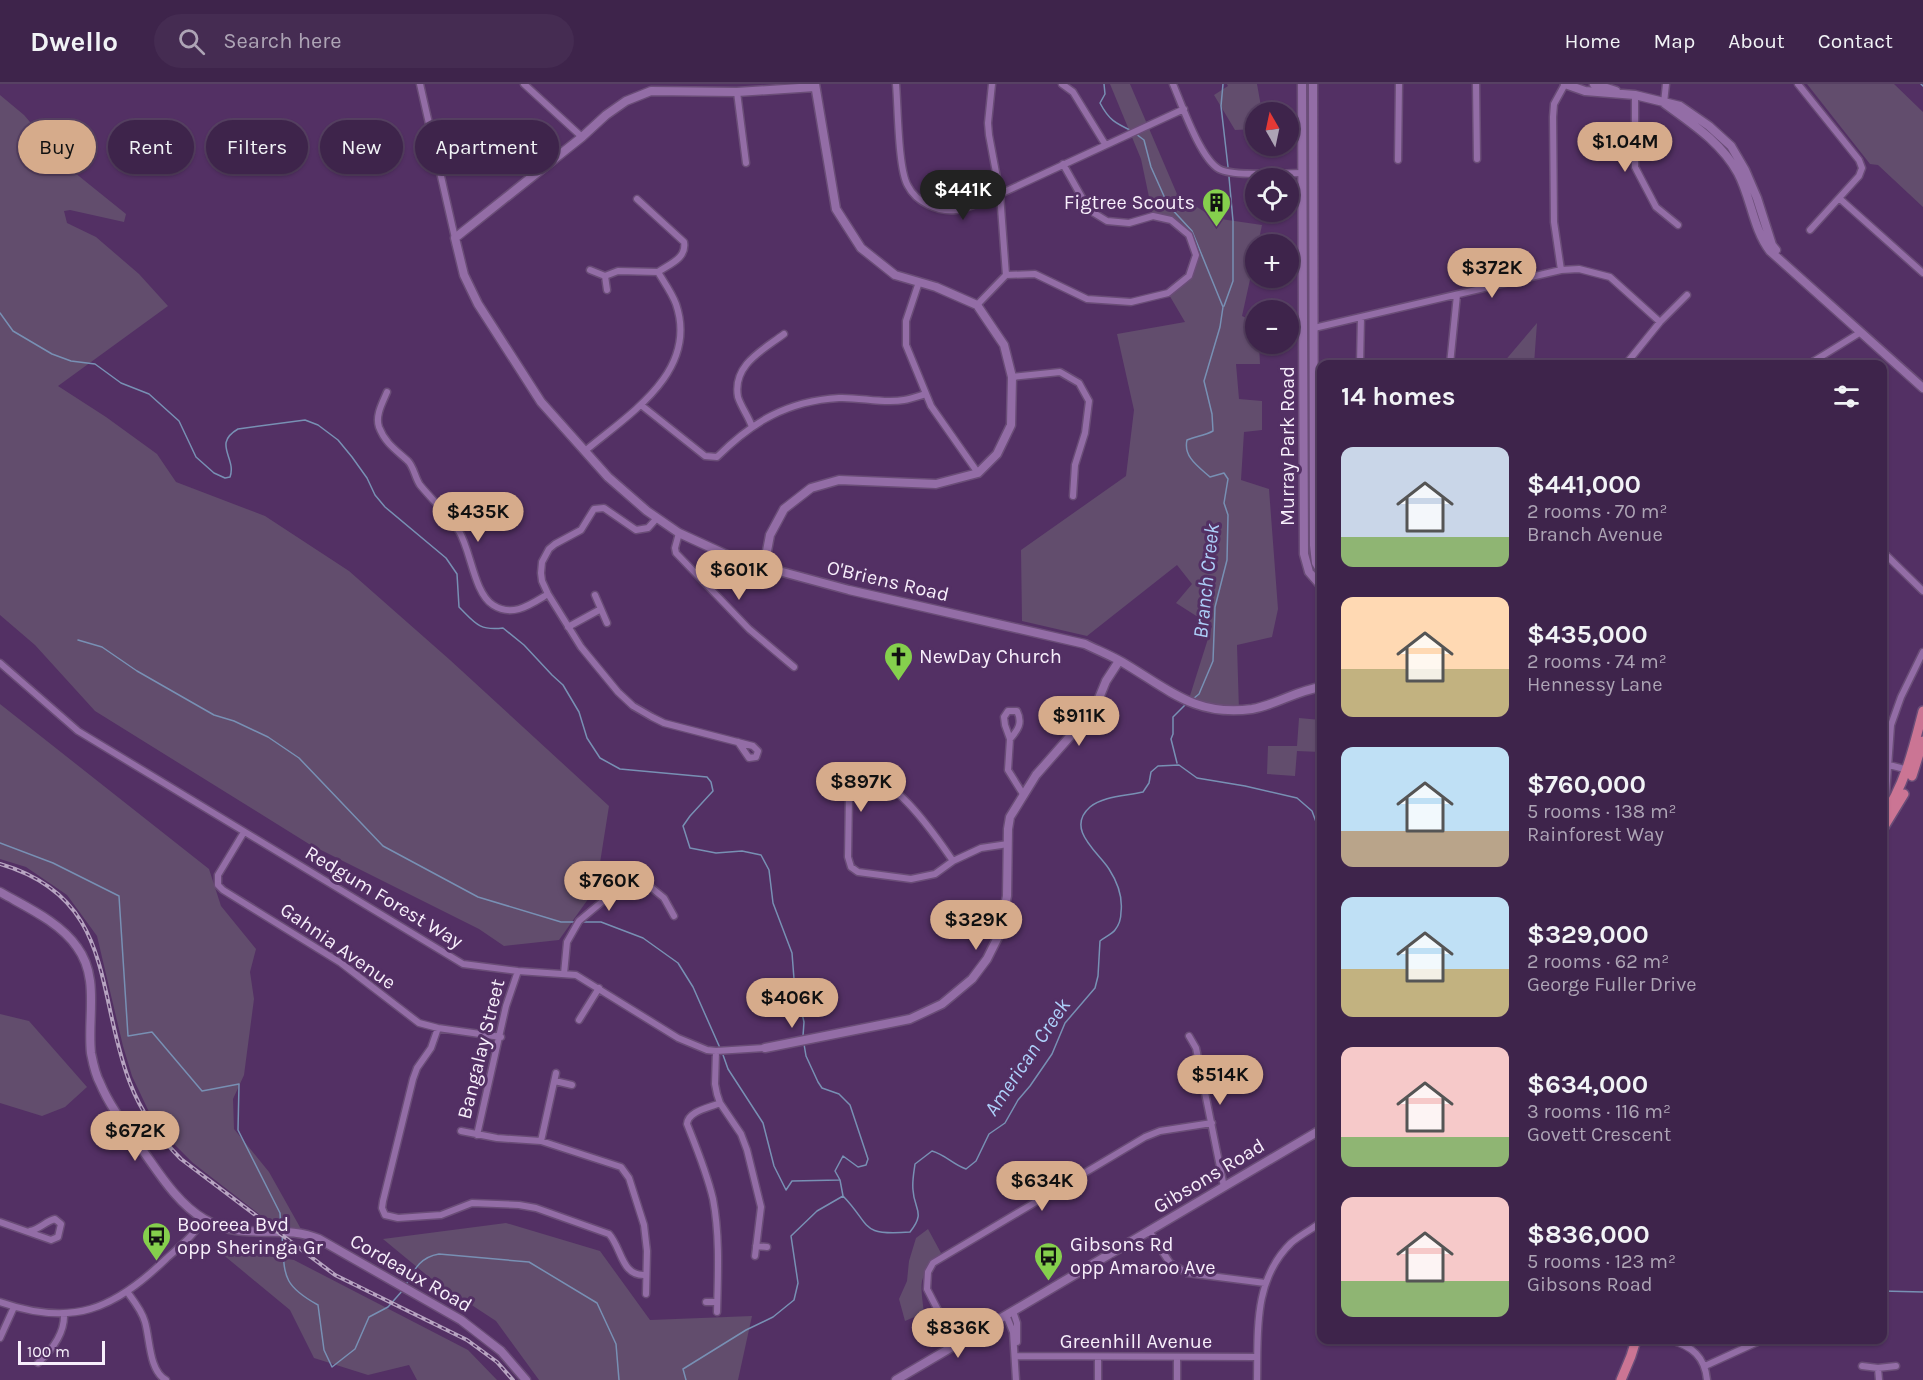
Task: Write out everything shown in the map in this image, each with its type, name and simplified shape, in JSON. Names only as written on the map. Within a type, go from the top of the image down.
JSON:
[{"type":"main road","points":[[1887,810],[1908,770],[1923,711]]},
{"type":"main road","points":[[1887,822],[1913,774],[1923,741]]},
{"type":"main road","points":[[1621,1380],[1634,1344]]},
{"type":"street","name":"O'Briens Road","points":[[420,84],[464,275],[478,304],[541,402],[625,494],[679,534],[727,555],[764,567],[849,590],[1085,644],[1119,661],[1188,702],[1215,710],[1227,712],[1255,709],[1306,689],[1317,688]]},
{"type":"street","points":[[524,84],[582,137]]},
{"type":"street","points":[[896,84],[903,173],[909,189],[921,201],[936,209],[954,210],[970,207],[1184,109]]},
{"type":"street","points":[[992,84],[988,123],[1000,194],[1006,275]]},
{"type":"street","points":[[1062,84],[1073,92],[1105,144]]},
{"type":"street","points":[[1173,84],[1205,156],[1219,169],[1228,172],[1302,173]]},
{"type":"street","name":"Murray Park Road","points":[[1302,84],[1304,554],[1307,567]]},
{"type":"street","name":"Murray Park Road","points":[[1313,84],[1316,563]]},
{"type":"street","points":[[1398,84],[1398,160]]},
{"type":"street","points":[[1476,84],[1477,159]]},
{"type":"street","points":[[1561,270],[1554,222],[1553,117],[1554,104],[1565,84],[1585,91],[1635,95],[1680,106],[1709,126],[1731,146],[1746,170],[1772,245],[1788,265],[1923,387]]},
{"type":"street","points":[[1594,84],[1620,93]]},
{"type":"street","points":[[1664,102],[1666,84]]},
{"type":"street","points":[[1798,84],[1859,160],[1862,168],[1859,176],[1810,230]]},
{"type":"street","points":[[455,238],[582,137],[606,115],[651,87],[737,92],[815,85],[836,209],[861,249],[895,275],[977,305],[1004,345],[1012,377],[1011,425],[997,454],[978,473],[936,484],[839,480],[811,488],[784,509],[770,535],[764,567]]},
{"type":"street","points":[[737,92],[746,163]]},
{"type":"street","points":[[1635,95],[1635,167],[1656,207],[1678,225]]},
{"type":"street","points":[[977,305],[1006,275],[1035,274],[1087,299],[1131,302],[1168,293],[1190,276],[1196,255],[1189,235],[1172,220],[1153,216],[1128,223],[1107,221],[1089,210],[1063,164]]},
{"type":"street","points":[[1839,198],[1923,273]]},
{"type":"street","points":[[590,270],[605,276],[618,271],[658,272],[684,253],[684,242],[637,199]]},
{"type":"street","points":[[1314,328],[1561,270],[1579,269],[1610,277],[1660,322]]},
{"type":"street","points":[[585,451],[655,392],[674,364],[680,335],[680,318],[675,302],[658,272]]},
{"type":"street","points":[[605,276],[608,290]]},
{"type":"street","points":[[919,282],[906,321],[906,345],[931,406],[978,473]]},
{"type":"street","points":[[1450,360],[1457,295]]},
{"type":"street","points":[[1629,360],[1660,322],[1687,295]]},
{"type":"street","points":[[1360,360],[1361,317]]},
{"type":"street","points":[[1816,360],[1861,332]]},
{"type":"street","points":[[752,427],[738,398],[740,374],[747,362],[784,334]]},
{"type":"street","points":[[1012,377],[1060,372],[1079,383],[1089,401],[1084,433],[1075,465],[1074,496]]},
{"type":"street","points":[[387,392],[377,419],[382,434],[390,446],[410,463],[419,484],[460,532],[485,598],[496,607],[513,610],[524,608],[548,594]]},
{"type":"street","points":[[640,405],[705,456],[717,457],[739,435],[771,415],[803,403],[839,398],[902,401],[926,394]]},
{"type":"street","points":[[657,518],[648,528],[636,530],[604,508],[594,509],[581,530],[555,544],[546,554],[541,573],[542,581],[581,647],[618,692],[633,706],[664,723],[738,742]]},
{"type":"street","points":[[679,534],[676,553],[749,629],[794,667]]},
{"type":"street","points":[[1887,556],[1923,591]]},
{"type":"street","points":[[1316,563],[1307,567],[1317,582]]},
{"type":"street","points":[[595,595],[607,623]]},
{"type":"street","points":[[568,627],[601,609]]},
{"type":"street","points":[[1887,750],[1895,711],[1923,652]]},
{"type":"street","name":"Redgum Forest Way","points":[[0,663],[78,731],[462,964],[576,975],[678,1038],[707,1050],[716,1051],[765,1047],[910,1019],[927,1012],[972,979],[987,959],[999,935],[1007,896],[1010,817],[1036,775],[1095,708],[1106,681],[1119,661]]},
{"type":"street","points":[[1010,739],[1008,770],[1023,794]]},
{"type":"street","points":[[1887,764],[1908,770]]},
{"type":"street","points":[[953,861],[921,816],[892,789],[870,777],[863,778],[850,789],[848,862],[854,870],[911,879],[935,874],[953,861],[981,848],[1008,844]]},
{"type":"street","name":"Gahnia Avenue","points":[[244,832],[218,875],[218,885],[222,889],[341,963],[418,1023],[438,1029],[501,1037]]},
{"type":"street","points":[[564,974],[567,942],[579,921],[627,881],[642,880],[664,898],[674,916]]},
{"type":"street","name":"Cordeaux Road","points":[[0,892],[53,924],[66,934],[82,954],[91,989],[90,1040],[93,1066],[98,1080],[126,1128],[167,1185],[187,1206],[203,1219],[239,1232],[305,1235],[319,1239],[471,1327],[510,1360],[526,1380]]},
{"type":"street","name":"Bangalay Street","points":[[477,1136],[501,1037],[506,1006],[518,971]]},
{"type":"street","points":[[579,1020],[599,988]]},
{"type":"street","points":[[438,1029],[431,1048],[412,1079],[383,1201],[382,1208],[385,1215],[398,1218],[441,1215],[472,1203],[527,1206],[609,1234],[629,1271],[636,1275],[645,1275]]},
{"type":"street","points":[[1189,1036],[1197,1048],[1224,1187]]},
{"type":"street","points":[[716,1051],[715,1084],[720,1103],[741,1134],[758,1191],[761,1207],[755,1256]]},
{"type":"street","points":[[542,1141],[556,1073]]},
{"type":"street","points":[[555,1081],[572,1085]]},
{"type":"street","points":[[717,1312],[718,1242],[712,1199],[687,1119],[691,1115],[720,1103]]},
{"type":"street","points":[[956,1345],[927,1289],[928,1272],[933,1263],[1145,1137],[1160,1131],[1212,1123]]},
{"type":"street","points":[[461,1131],[477,1136],[542,1141],[626,1171],[644,1225],[647,1251],[646,1294]]},
{"type":"street","name":"Gibsons Road","points":[[896,1380],[1317,1132]]},
{"type":"street","points":[[0,1302],[42,1313],[64,1314],[96,1308],[128,1293],[184,1242],[203,1219]]},
{"type":"street","points":[[0,1222],[51,1240],[58,1237],[61,1224],[59,1221],[51,1220],[38,1230],[30,1231]]},
{"type":"street","points":[[1257,1380],[1257,1319],[1265,1283],[1275,1264],[1292,1242],[1317,1225]]},
{"type":"street","points":[[1149,1231],[1170,1263],[1187,1273],[1265,1283]]},
{"type":"street","points":[[756,1246],[767,1247]]},
{"type":"street","points":[[128,1293],[144,1320],[154,1362],[162,1378],[166,1380]]},
{"type":"street","points":[[706,1302],[717,1302]]},
{"type":"street","points":[[0,1338],[14,1307]]},
{"type":"street","points":[[1010,1313],[1017,1323],[1016,1380]]},
{"type":"street","points":[[38,1363],[61,1332],[64,1326],[64,1314]]},
{"type":"street","points":[[1691,1344],[1705,1366],[1707,1380]]},
{"type":"street","points":[[1705,1366],[1752,1344]]},
{"type":"street","name":"Greenhill Avenue","points":[[1015,1354],[1098,1358],[1257,1357]]},
{"type":"street","points":[[1098,1358],[1098,1380]]},
{"type":"street","points":[[1178,1358],[1178,1380]]},
{"type":"street","points":[[1862,1366],[1878,1368],[1896,1366]]},
{"type":"street","points":[[1878,1368],[1879,1380]]},
{"type":"shaded area","points":[[1110,84],[1130,84],[1177,194],[1214,218],[1262,225],[1260,234],[1245,234],[1245,288],[1248,288],[1242,316],[1245,317],[1245,354],[1260,354],[1260,364],[1236,364],[1239,399],[1262,401],[1262,430],[1244,432],[1241,480],[1269,489],[1278,609],[1272,637],[1237,645],[1239,711],[1188,702],[1212,626],[1176,603],[1192,584],[1177,565],[1087,636],[1022,621],[1021,550],[1126,476],[1134,410],[1117,334],[1185,322],[1168,293],[1189,276],[1196,255],[1189,235],[1171,220],[1153,216],[1141,159]]},
{"type":"shaded area","points":[[1227,84],[1257,84],[1260,102],[1245,102],[1245,130],[1235,130],[1214,95],[1228,86]]},
{"type":"shaded area","points":[[1807,84],[1894,84],[1923,112],[1923,207],[1878,165],[1870,164]]},
{"type":"shaded area","points":[[0,95],[28,120],[18,120],[18,174],[76,174],[126,214],[124,222],[70,210],[64,211],[67,223],[96,237],[139,274],[168,306],[58,386],[157,454],[176,482],[265,516],[349,571],[609,806],[596,888],[559,940],[504,946],[479,929],[309,844],[95,711],[35,645],[0,615]]},
{"type":"shaded area","points":[[1537,323],[1534,360],[1506,360]]},
{"type":"shaded area","points":[[0,704],[209,869],[221,906],[256,949],[250,972],[254,999],[244,1075],[233,1099],[234,1129],[269,1172],[301,1229],[277,1228],[193,1163],[168,1138],[150,1114],[132,1076],[97,936],[67,895],[26,867],[0,859]]},
{"type":"shaded area","points":[[1299,718],[1317,720],[1317,752],[1297,751],[1295,776],[1267,774],[1268,746],[1297,746]]},
{"type":"shaded area","points":[[0,1014],[29,1021],[87,1087],[65,1107],[42,1116],[0,1103]]},
{"type":"shaded area","points":[[506,1223],[600,1251],[650,1320],[752,1316],[738,1380],[539,1380],[496,1321],[429,1277],[383,1239]]},
{"type":"shaded area","points":[[928,1229],[941,1253],[924,1274],[922,1280],[924,1313],[905,1321],[899,1299],[907,1281],[909,1261],[916,1238]]},
{"type":"shaded area","points":[[215,1248],[294,1260],[468,1350],[497,1380],[417,1380],[409,1365],[368,1375],[314,1358],[290,1310]]},
{"type":"waterway","name":"Branch Creek","points":[[1104,84],[1105,94],[1100,103],[1103,109],[1113,120],[1132,131]]},
{"type":"waterway","points":[[1223,84],[1221,106],[1228,167]]},
{"type":"waterway","name":"Branch Creek","points":[[1136,134],[1144,140],[1151,167],[1168,205],[1192,231],[1223,307],[1220,327],[1204,381],[1212,414],[1213,431],[1187,440],[1186,446],[1193,461],[1210,477],[1224,473],[1228,479],[1224,503],[1228,515],[1227,560],[1215,607],[1213,661],[1199,694],[1193,699]]},
{"type":"waterway","points":[[1224,306],[1233,281],[1233,221],[1229,177]]},
{"type":"waterway","points":[[0,313],[13,331],[52,354],[71,361],[95,364],[121,383],[149,394],[179,421],[196,457],[214,473],[225,478],[230,477],[231,470],[227,440],[238,429],[305,420],[318,425],[338,440],[367,478],[375,495],[385,507],[446,558],[457,574],[459,607],[478,625],[495,629],[503,628],[524,645],[563,685],[579,712],[587,738],[600,758],[620,769],[707,777],[711,782],[713,791],[683,826],[690,848],[716,853],[742,851],[761,855],[769,870],[773,903],[792,953],[794,979],[804,1022],[803,1036]]},
{"type":"waterway","points":[[78,640],[102,647],[137,671],[214,715],[234,721],[268,737],[299,758],[383,846],[478,897],[561,922],[576,922]]},
{"type":"waterway","name":"Branch Creek","points":[[1177,763],[1171,739],[1173,717],[1186,704]]},
{"type":"waterway","name":"American Creek","points":[[686,1380],[683,1369],[746,1330],[773,1317],[794,1300],[798,1283],[791,1236],[817,1211],[843,1196],[868,1227],[882,1232],[910,1232],[918,1215],[913,1187],[915,1164],[932,1151],[966,1169],[976,1161],[989,1134],[1005,1123],[1018,1100],[1052,1054],[1065,1023],[1095,988],[1100,941],[1114,931],[1120,919],[1121,900],[1117,885],[1109,869],[1082,832],[1083,815],[1090,807],[1108,798],[1143,792],[1149,783],[1151,772],[1158,766],[1179,765],[1197,778],[1297,798],[1312,811],[1317,824]]},
{"type":"waterway","name":"American Creek","points":[[0,843],[53,863],[119,896],[128,1036],[152,1032],[202,1091],[239,1084],[238,1130],[280,1213],[281,1230]]},
{"type":"waterway","points":[[581,922],[601,922],[643,938],[678,963],[693,987],[720,1048]]},
{"type":"waterway","points":[[804,1044],[806,1056],[822,1088],[839,1094],[850,1105],[868,1159],[866,1165],[858,1167],[843,1156],[835,1171],[840,1180],[843,1196]]},
{"type":"waterway","points":[[722,1052],[728,1069],[763,1123],[774,1166],[786,1190],[792,1181],[839,1180]]},
{"type":"waterway","name":"American Creek","points":[[282,1234],[287,1277],[297,1291],[318,1305],[324,1350],[332,1367],[355,1349],[369,1317],[388,1307],[403,1290]]},
{"type":"waterway","name":"American Creek","points":[[407,1283],[419,1264],[433,1255],[529,1262],[597,1303],[616,1344],[619,1380]]},
{"type":"waterway","name":"American Creek","points":[[1887,1291],[1923,1292]]},
{"type":"railway","points":[[0,864],[37,879],[64,900],[83,925],[95,952],[119,1049],[134,1094],[151,1124],[181,1159],[335,1275],[467,1340],[497,1362],[513,1380]]},
{"type":"place","name":"Figtree Scouts","points":[[1216,228]]},
{"type":"place","name":"NewDay Church","points":[[898,682]]},
{"type":"place","name":"Booreea Bvd opp Sheringa Gr","points":[[156,1262]]},
{"type":"place","name":"Gibsons Rd opp Amaroo Ave","points":[[1049,1282]]}]
